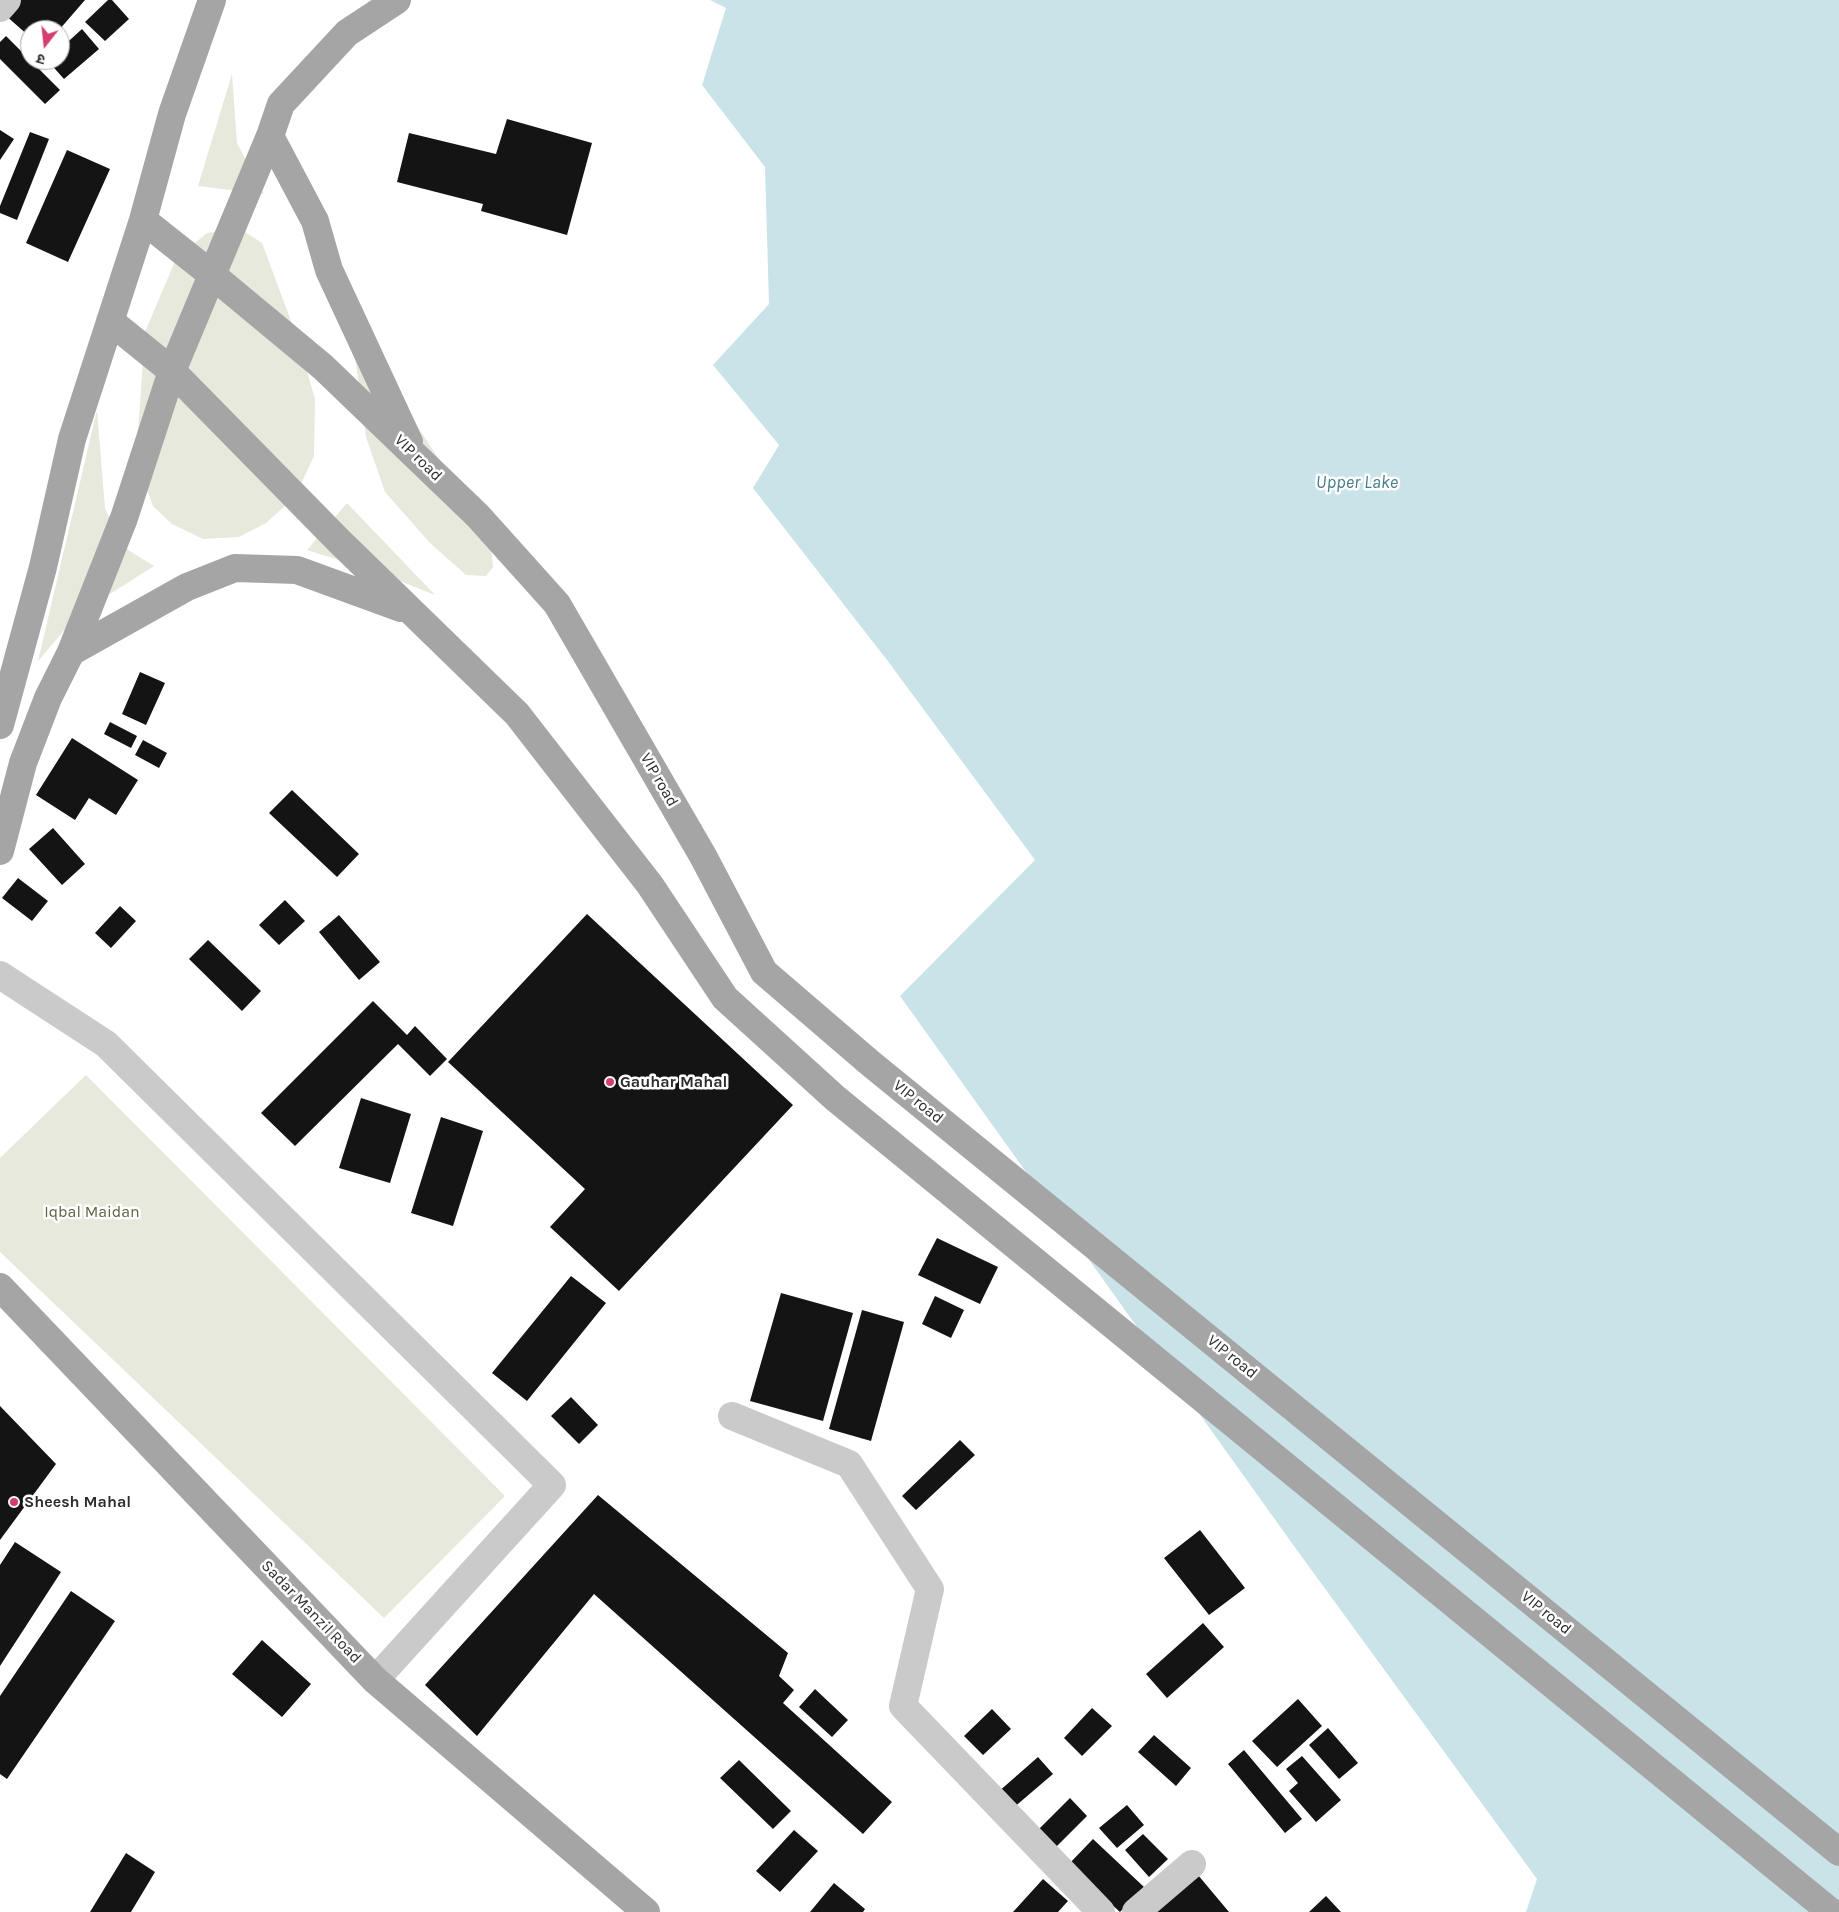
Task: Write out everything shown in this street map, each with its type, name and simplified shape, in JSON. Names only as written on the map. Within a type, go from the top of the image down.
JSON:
[{"type":"main road","points":[[0,725],[43,567],[72,439],[143,220],[172,114],[212,0]]},
{"type":"main road","points":[[0,851],[23,763],[48,698],[70,652],[124,518],[172,371],[270,136],[281,104],[347,33],[397,0]]},
{"type":"main road","points":[[270,136],[315,222],[330,270],[415,455]]},
{"type":"main road","name":"VIP road","points":[[143,220],[212,274],[323,367],[478,516],[557,604],[703,856],[764,972],[870,1063],[1839,1852]]},
{"type":"main road","points":[[110,321],[172,371],[339,542],[517,714],[650,885],[725,998],[835,1098],[1831,1912]]},
{"type":"main road","points":[[70,652],[187,587],[235,568],[297,570],[412,612]]},
{"type":"main road","name":"Sadar Manzil Road","points":[[0,1286],[375,1680],[646,1912]]},
{"type":"street","points":[[0,8],[7,0]]},
{"type":"street","points":[[0,974],[106,1044],[552,1485],[375,1680]]},
{"type":"street","points":[[732,1416],[849,1464],[930,1589],[903,1706],[1101,1912]]},
{"type":"street","points":[[1136,1912],[1192,1864]]},
{"type":"green space","points":[[232,74],[237,143],[264,194],[198,186]]},
{"type":"green space","points":[[239,228],[262,243],[297,337],[315,399],[314,456],[295,497],[266,523],[239,537],[203,539],[172,524],[153,506],[136,460],[145,332],[176,259],[207,233]]},
{"type":"green space","points":[[351,327],[457,486],[491,546],[493,567],[486,576],[466,575],[430,543],[385,492],[366,437]]},
{"type":"green space","points":[[97,410],[105,509],[128,550],[154,566],[77,615],[38,661]]},
{"type":"green space","points":[[347,503],[435,595],[380,573],[307,550]]},
{"type":"green space","name":"Iqbal Maidan","points":[[86,1075],[505,1496],[384,1618],[0,1252],[0,1158]]},
{"type":"water","name":"Upper Lake","points":[[710,0],[1839,0],[1839,1912],[1526,1912],[1537,1879],[1299,1553],[900,996],[1035,860],[887,660],[753,488],[779,445],[713,365],[769,304],[765,167],[702,85],[726,8]]},
{"type":"building","points":[[16,0],[85,0],[68,20],[20,20],[20,28],[4,14]]},
{"type":"building","points":[[108,0],[112,0],[129,19],[105,41],[85,22]]},
{"type":"building","points":[[82,29],[99,49],[64,79],[56,70],[70,70],[70,40]]},
{"type":"building","points":[[6,36],[20,50],[20,70],[40,70],[60,90],[45,104],[0,59],[0,42]]},
{"type":"building","points":[[507,119],[592,143],[567,235],[481,211],[483,204],[397,182],[409,133],[496,154]]},
{"type":"building","points":[[0,130],[14,139],[0,160]]},
{"type":"building","points":[[30,132],[49,139],[17,220],[0,213],[0,206]]},
{"type":"building","points":[[67,150],[110,169],[68,262],[26,243]]},
{"type":"building","points":[[140,672],[165,683],[146,725],[122,714]]},
{"type":"building","points":[[110,722],[137,736],[131,748],[104,734]]},
{"type":"building","points":[[72,738],[138,780],[116,815],[89,798],[75,820],[36,795]]},
{"type":"building","points":[[143,740],[167,753],[159,768],[135,755]]},
{"type":"building","points":[[292,790],[359,854],[337,877],[269,813]]},
{"type":"building","points":[[53,828],[85,864],[62,885],[29,849]]},
{"type":"building","points":[[18,878],[48,901],[32,921],[2,898]]},
{"type":"building","points":[[285,900],[305,921],[279,945],[259,925]]},
{"type":"building","points":[[120,906],[136,921],[111,948],[95,933]]},
{"type":"building","points":[[587,914],[793,1105],[619,1291],[550,1227],[585,1189],[448,1062]]},
{"type":"building","points":[[339,915],[380,962],[359,980],[319,932]]},
{"type":"building","points":[[208,940],[261,991],[242,1011],[189,959]]},
{"type":"building","points":[[373,1001],[407,1035],[415,1026],[447,1059],[430,1076],[398,1044],[295,1146],[261,1113]]},
{"type":"building","points":[[361,1098],[411,1114],[390,1183],[339,1168]]},
{"type":"building","points":[[441,1117],[483,1131],[453,1226],[411,1213]]},
{"type":"building","points":[[937,1238],[998,1267],[980,1304],[918,1275]]},
{"type":"building","points":[[571,1276],[606,1303],[527,1401],[492,1373]]},
{"type":"building","points":[[781,1293],[853,1313],[823,1421],[750,1401]]},
{"type":"building","points":[[935,1296],[964,1310],[951,1338],[922,1324]]},
{"type":"building","points":[[862,1310],[904,1322],[871,1441],[829,1429]]},
{"type":"building","points":[[571,1397],[598,1425],[579,1444],[551,1416]]},
{"type":"building","name":"Sheesh Mahal","points":[[0,1406],[56,1464],[0,1540]]},
{"type":"building","points":[[960,1440],[975,1455],[916,1510],[902,1496]]},
{"type":"building","points":[[598,1495],[788,1653],[779,1676],[794,1690],[783,1703],[892,1802],[863,1834],[594,1594],[477,1736],[425,1685]]},
{"type":"building","points":[[1200,1530],[1245,1588],[1209,1615],[1164,1558]]},
{"type":"building","points":[[15,1542],[61,1572],[0,1666],[0,1565]]},
{"type":"building","points":[[71,1591],[115,1621],[7,1779],[0,1774],[0,1696]]},
{"type":"building","points":[[1203,1623],[1224,1647],[1167,1698],[1146,1674]]},
{"type":"building","points":[[262,1640],[311,1684],[282,1717],[232,1674]]},
{"type":"building","points":[[815,1689],[848,1720],[832,1737],[799,1707]]},
{"type":"building","points":[[1298,1699],[1322,1726],[1277,1767],[1252,1741]]},
{"type":"building","points":[[1092,1708],[1112,1726],[1082,1756],[1064,1738]]},
{"type":"building","points":[[992,1709],[1011,1729],[983,1755],[964,1736]]},
{"type":"building","points":[[1328,1728],[1358,1763],[1339,1779],[1309,1745]]},
{"type":"building","points":[[1154,1735],[1191,1768],[1176,1786],[1138,1752]]},
{"type":"building","points":[[1244,1750],[1302,1819],[1285,1833],[1228,1764]]},
{"type":"building","points":[[1302,1756],[1341,1800],[1316,1822],[1289,1791],[1298,1783],[1286,1769]]},
{"type":"building","points":[[1038,1757],[1053,1774],[1012,1809],[997,1793]]},
{"type":"building","points":[[739,1760],[791,1811],[773,1829],[720,1778]]},
{"type":"building","points":[[1070,1798],[1087,1816],[1056,1847],[1039,1829]]},
{"type":"building","points":[[1127,1805],[1144,1825],[1117,1848],[1099,1828]]},
{"type":"building","points":[[794,1830],[818,1851],[780,1892],[756,1871]]},
{"type":"building","points":[[1143,1834],[1168,1859],[1149,1877],[1125,1850]]},
{"type":"building","points":[[1093,1839],[1144,1887],[1120,1912],[1068,1865]]},
{"type":"building","points":[[126,1853],[155,1872],[131,1912],[90,1912]]},
{"type":"building","points":[[1198,1875],[1229,1912],[1154,1912]]},
{"type":"building","points":[[1043,1879],[1068,1901],[1058,1912],[1013,1912]]},
{"type":"building","points":[[834,1883],[865,1909],[863,1912],[810,1912]]},
{"type":"building","points":[[1326,1896],[1341,1912],[1309,1912]]},
{"type":"place","name":"Gauhar Mahal","points":[[610,1082]]},
{"type":"place","name":"Sheesh Mahal","points":[[14,1502]]}]
